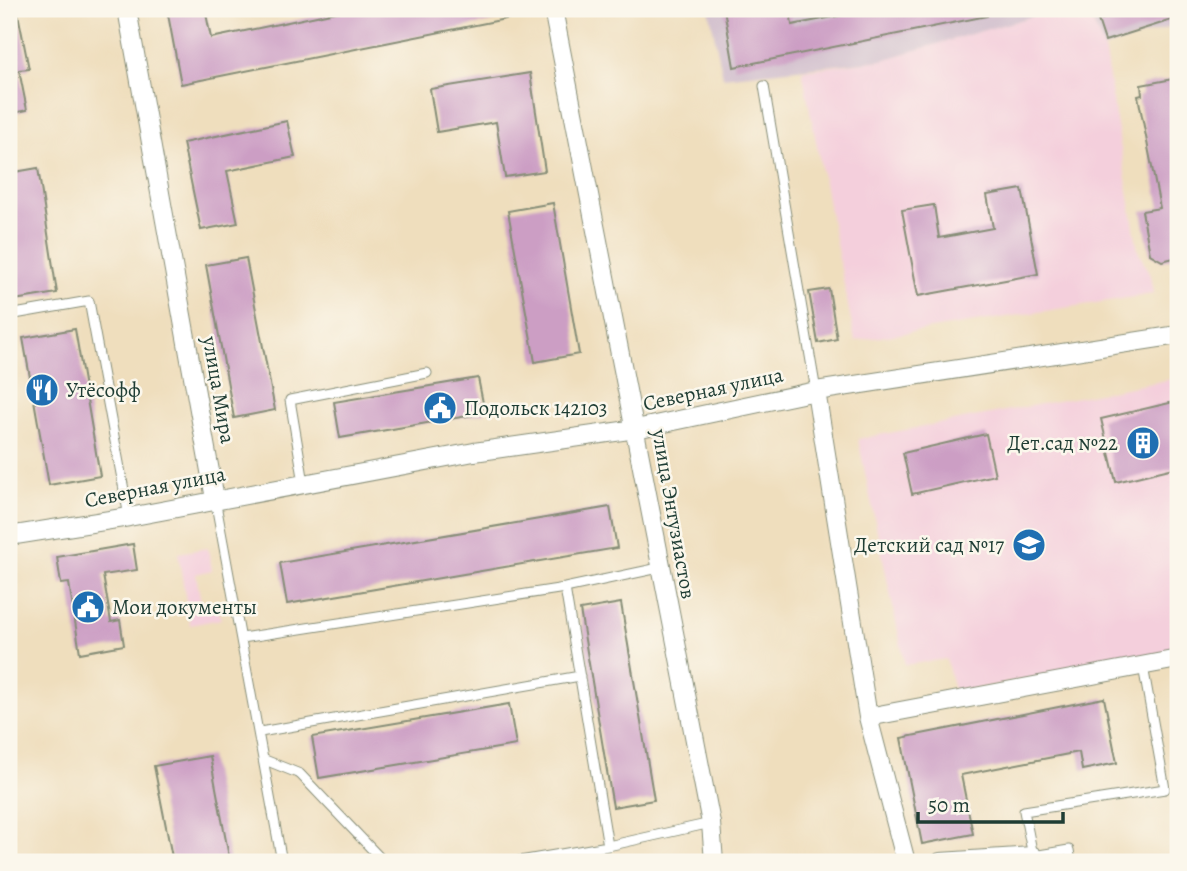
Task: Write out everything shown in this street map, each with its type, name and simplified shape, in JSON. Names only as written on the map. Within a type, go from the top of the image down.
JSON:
[{"type":"street","name":"улица Мира","points":[[127,9],[215,499]]},
{"type":"street","name":"улица Энтузиастов","points":[[553,9],[636,429],[659,568],[711,824],[714,862]]},
{"type":"street","name":"Северная улица","points":[[9,536],[129,517],[474,452],[636,429],[816,391],[1178,335]]},
{"type":"street","points":[[816,391],[868,717],[906,862]]},
{"type":"street","points":[[868,717],[1178,659]]},
{"type":"street","points":[[940,862],[1033,856]]},
{"type":"lane","points":[[764,86],[816,391]]},
{"type":"lane","points":[[9,315],[89,301],[129,517]]},
{"type":"lane","points":[[304,483],[290,400],[427,373]]},
{"type":"lane","name":"улица Мира","points":[[215,499],[282,862]]},
{"type":"lane","points":[[242,638],[565,588],[659,568]]},
{"type":"lane","points":[[565,588],[608,846]]},
{"type":"lane","points":[[1071,862],[1069,850],[1033,856],[1024,811],[1165,789],[1143,666]]},
{"type":"lane","points":[[260,732],[580,676]]},
{"type":"lane","points":[[265,760],[300,774],[384,862]]},
{"type":"lane","points":[[514,862],[711,824]]},
{"type":"shaded area","points":[[709,9],[1057,9],[882,60],[723,77]]},
{"type":"shaded area","points":[[1057,9],[1087,9],[1104,48],[1138,251],[1150,275],[1153,294],[855,341],[802,70],[882,60]]},
{"type":"shaded area","points":[[1087,9],[1178,9],[1178,25],[1104,48]]},
{"type":"shaded area","name":"Детский сад №17","points":[[1178,378],[1178,650],[955,693],[946,659],[905,665],[858,439]]},
{"type":"shaded area","points":[[208,548],[212,570],[196,574],[202,609],[218,607],[221,619],[190,625],[178,553]]},
{"type":"building","points":[[9,9],[17,9],[29,69],[19,70],[27,110],[9,114]]},
{"type":"building","points":[[167,9],[205,9],[211,38],[350,9],[519,9],[520,16],[181,84]]},
{"type":"building","points":[[724,9],[790,9],[792,25],[874,9],[987,9],[987,16],[734,67]]},
{"type":"building","points":[[1135,9],[1178,9],[1178,18],[1105,41],[1098,20]]},
{"type":"building","points":[[530,73],[545,171],[505,177],[496,122],[437,132],[430,89]]},
{"type":"building","points":[[1178,78],[1178,257],[1162,261],[1150,254],[1142,211],[1160,208],[1138,96],[1142,95],[1141,85]]},
{"type":"building","points":[[287,121],[295,157],[227,171],[238,223],[201,230],[183,143]]},
{"type":"building","points":[[38,168],[57,293],[14,300],[9,265],[9,173]]},
{"type":"building","points":[[1022,189],[1038,274],[918,296],[902,210],[934,205],[939,238],[993,228],[987,195]]},
{"type":"building","points":[[553,203],[579,354],[535,362],[508,211]]},
{"type":"building","points":[[246,258],[275,410],[234,418],[206,265]]},
{"type":"building","points":[[829,289],[837,339],[818,343],[809,292]]},
{"type":"building","points":[[75,329],[100,476],[49,485],[23,338]]},
{"type":"building","points":[[478,378],[485,413],[340,438],[334,402]]},
{"type":"building","name":"Дет.сад №22","points":[[1178,401],[1178,467],[1116,482],[1101,419]]},
{"type":"building","points":[[986,434],[995,475],[912,494],[903,453]]},
{"type":"building","points":[[610,507],[617,548],[287,604],[280,563]]},
{"type":"building","points":[[133,544],[137,570],[103,575],[111,622],[120,620],[124,645],[80,653],[69,583],[61,584],[57,557]]},
{"type":"building","points":[[621,603],[654,800],[613,807],[580,610]]},
{"type":"building","points":[[1104,698],[1117,763],[1082,770],[1079,752],[961,775],[973,834],[922,844],[901,738]]},
{"type":"building","points":[[509,704],[516,745],[319,778],[312,737]]},
{"type":"building","points":[[210,756],[230,862],[173,862],[154,766]]},
{"type":"place","name":"Утёсофф","points":[[42,390]]},
{"type":"place","name":"Подольск 142103","points":[[440,408]]},
{"type":"place","name":"Дет.сад №22","points":[[1143,443]]},
{"type":"place","name":"Детский сад №17","points":[[1029,545]]},
{"type":"place","name":"Мои документы","points":[[88,607]]}]
